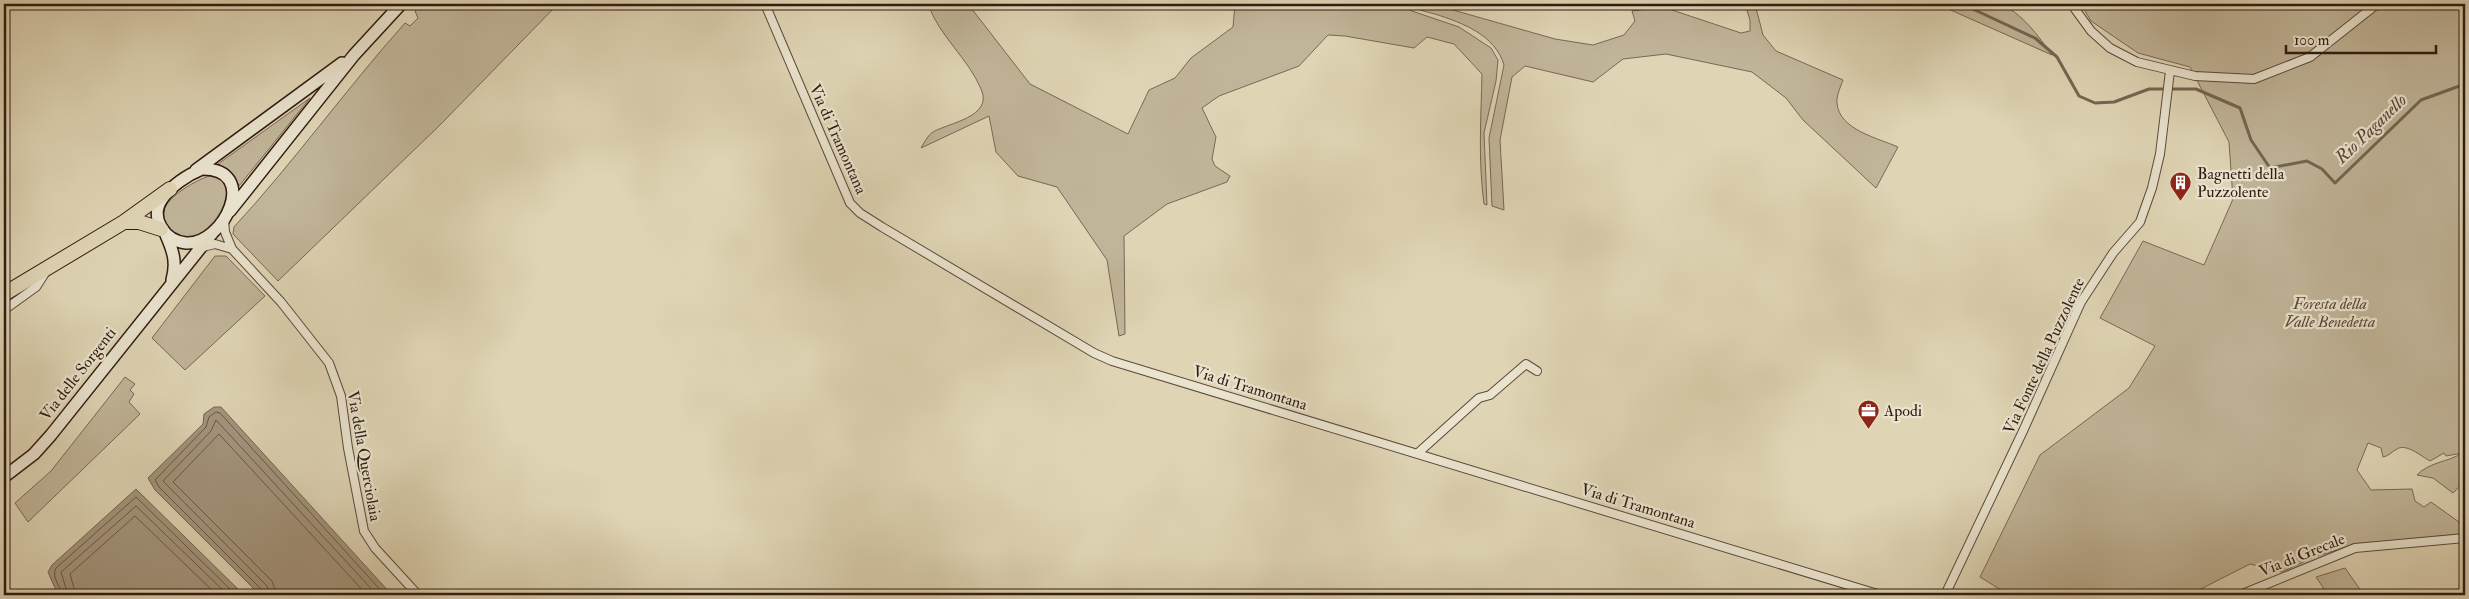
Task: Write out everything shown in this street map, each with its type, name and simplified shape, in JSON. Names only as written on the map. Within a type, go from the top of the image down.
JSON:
[{"type":"highway","points":[[4,294],[124,222],[170,189]]},
{"type":"highway","points":[[124,222],[139,222],[164,232]]},
{"type":"main road","name":"Via delle Sorgenti","points":[[4,477],[34,454],[51,435],[354,55],[401,4]]},
{"type":"main road","name":"Via delle Sorgenti","points":[[171,284],[175,267],[174,252],[158,222],[158,205],[170,189],[354,55]]},
{"type":"main road","name":"Via delle Sorgenti","points":[[192,173],[202,169],[216,170],[225,176],[232,188],[227,214]]},
{"type":"main road","name":"Via delle Sorgenti","points":[[164,232],[173,241],[189,243],[214,231]]},
{"type":"street","name":"Via di Tramontana","points":[[765,4],[844,194],[860,213],[1094,353],[1112,361],[1881,595]]},
{"type":"street","points":[[2075,8],[2091,31],[2110,48],[2137,62],[2170,71],[2214,77],[2254,79],[2310,57],[2377,4]]},
{"type":"street","name":"Via Fonte della Puzzolente","points":[[1945,595],[2023,431],[2081,302],[2113,253],[2140,222],[2152,188],[2160,154],[2170,71]]},
{"type":"street","name":"Via della Querciolaia","points":[[227,214],[225,232],[232,249],[281,302],[329,363],[341,396],[350,458],[364,531],[375,548],[418,595]]},
{"type":"street","points":[[200,249],[215,244],[232,249]]},
{"type":"street","points":[[4,310],[36,287],[48,269]]},
{"type":"street","points":[[1418,453],[1479,398],[1490,394],[1526,364],[1537,371]]},
{"type":"street","name":"Via di Grecale","points":[[2240,595],[2355,548],[2465,538]]},
{"type":"green space","points":[[1986,2],[2007,7],[2029,25],[2052,55],[1937,4]]},
{"type":"green space","points":[[421,4],[558,4],[439,126],[278,281],[233,234],[234,227],[278,177],[405,23],[410,26],[418,18],[415,11]]},
{"type":"green space","points":[[928,4],[968,4],[1030,84],[1128,134],[1149,90],[1175,78],[1191,58],[1233,27],[1235,4],[1401,4],[1412,11],[1459,27],[1491,48],[1498,60],[1496,81],[1484,133],[1487,205],[1484,204],[1481,171],[1482,74],[1454,44],[1427,37],[1414,48],[1345,36],[1328,35],[1299,66],[1219,96],[1202,108],[1216,137],[1212,159],[1215,166],[1230,176],[1227,182],[1167,204],[1124,236],[1125,334],[1119,336],[1107,260],[1057,187],[1018,176],[996,152],[989,116],[921,148],[933,132],[968,118],[975,113],[981,106],[983,99],[981,89],[969,67],[946,37]]},
{"type":"green space","points":[[1411,4],[1432,4],[1555,39],[1593,45],[1624,35],[1635,21],[1632,11],[1663,7],[1741,33],[1750,31],[1750,20],[1745,4],[1755,4],[1763,35],[1776,51],[1843,80],[1837,103],[1839,112],[1845,120],[1861,132],[1898,147],[1876,188],[1803,120],[1786,98],[1752,72],[1666,54],[1623,59],[1593,82],[1525,66],[1512,77],[1500,140],[1504,210],[1492,206],[1489,138],[1504,65],[1500,55],[1486,38],[1467,26],[1419,9]]},
{"type":"green space","name":"Foresta della Valle Benedetta","points":[[2081,4],[2465,4],[2465,481],[2453,493],[2433,478],[2417,475],[2427,467],[2462,453],[2446,456],[2444,453],[2430,461],[2414,451],[2401,448],[2383,457],[2381,448],[2368,443],[2357,470],[2371,490],[2412,489],[2415,501],[2424,507],[2431,502],[2459,522],[2462,534],[2357,544],[2314,557],[2282,572],[2250,564],[2189,595],[2009,595],[1980,577],[2040,455],[2129,388],[2155,346],[2100,318],[2143,241],[2204,265],[2233,199],[2229,142],[2190,67],[2138,53],[2091,21]]},
{"type":"green space","points":[[310,98],[239,186],[234,175],[218,164]]},
{"type":"green space","points":[[210,176],[220,179],[227,187],[227,195],[220,213],[207,229],[199,234],[191,237],[182,237],[173,233],[166,226],[164,220],[166,205],[183,189]]},
{"type":"green space","points":[[215,256],[226,256],[265,296],[185,370],[152,338]]},
{"type":"green space","points":[[125,377],[135,384],[130,390],[134,394],[129,402],[140,414],[28,522],[15,503],[51,471]]},
{"type":"green space","points":[[2345,568],[2364,595],[2328,595],[2316,577]]},
{"type":"water","points":[[214,407],[221,407],[392,595],[260,595],[155,490],[148,478],[203,424],[204,414]]},
{"type":"water","points":[[136,489],[244,595],[58,595],[48,572],[52,565]]},
{"type":"waterway","points":[[1962,4],[2035,38],[2057,57],[2079,96],[2095,103],[2114,102],[2149,89],[2165,89]]},
{"type":"waterway","name":"Rio Paganello","points":[[2171,89],[2196,89],[2240,108],[2251,140],[2270,168],[2307,161],[2322,169],[2335,183],[2421,100],[2465,84]]},
{"type":"place","name":"Bagnetti della Puzzolente","points":[[2181,202]]},
{"type":"place","name":"Apodi","points":[[1868,430]]}]
